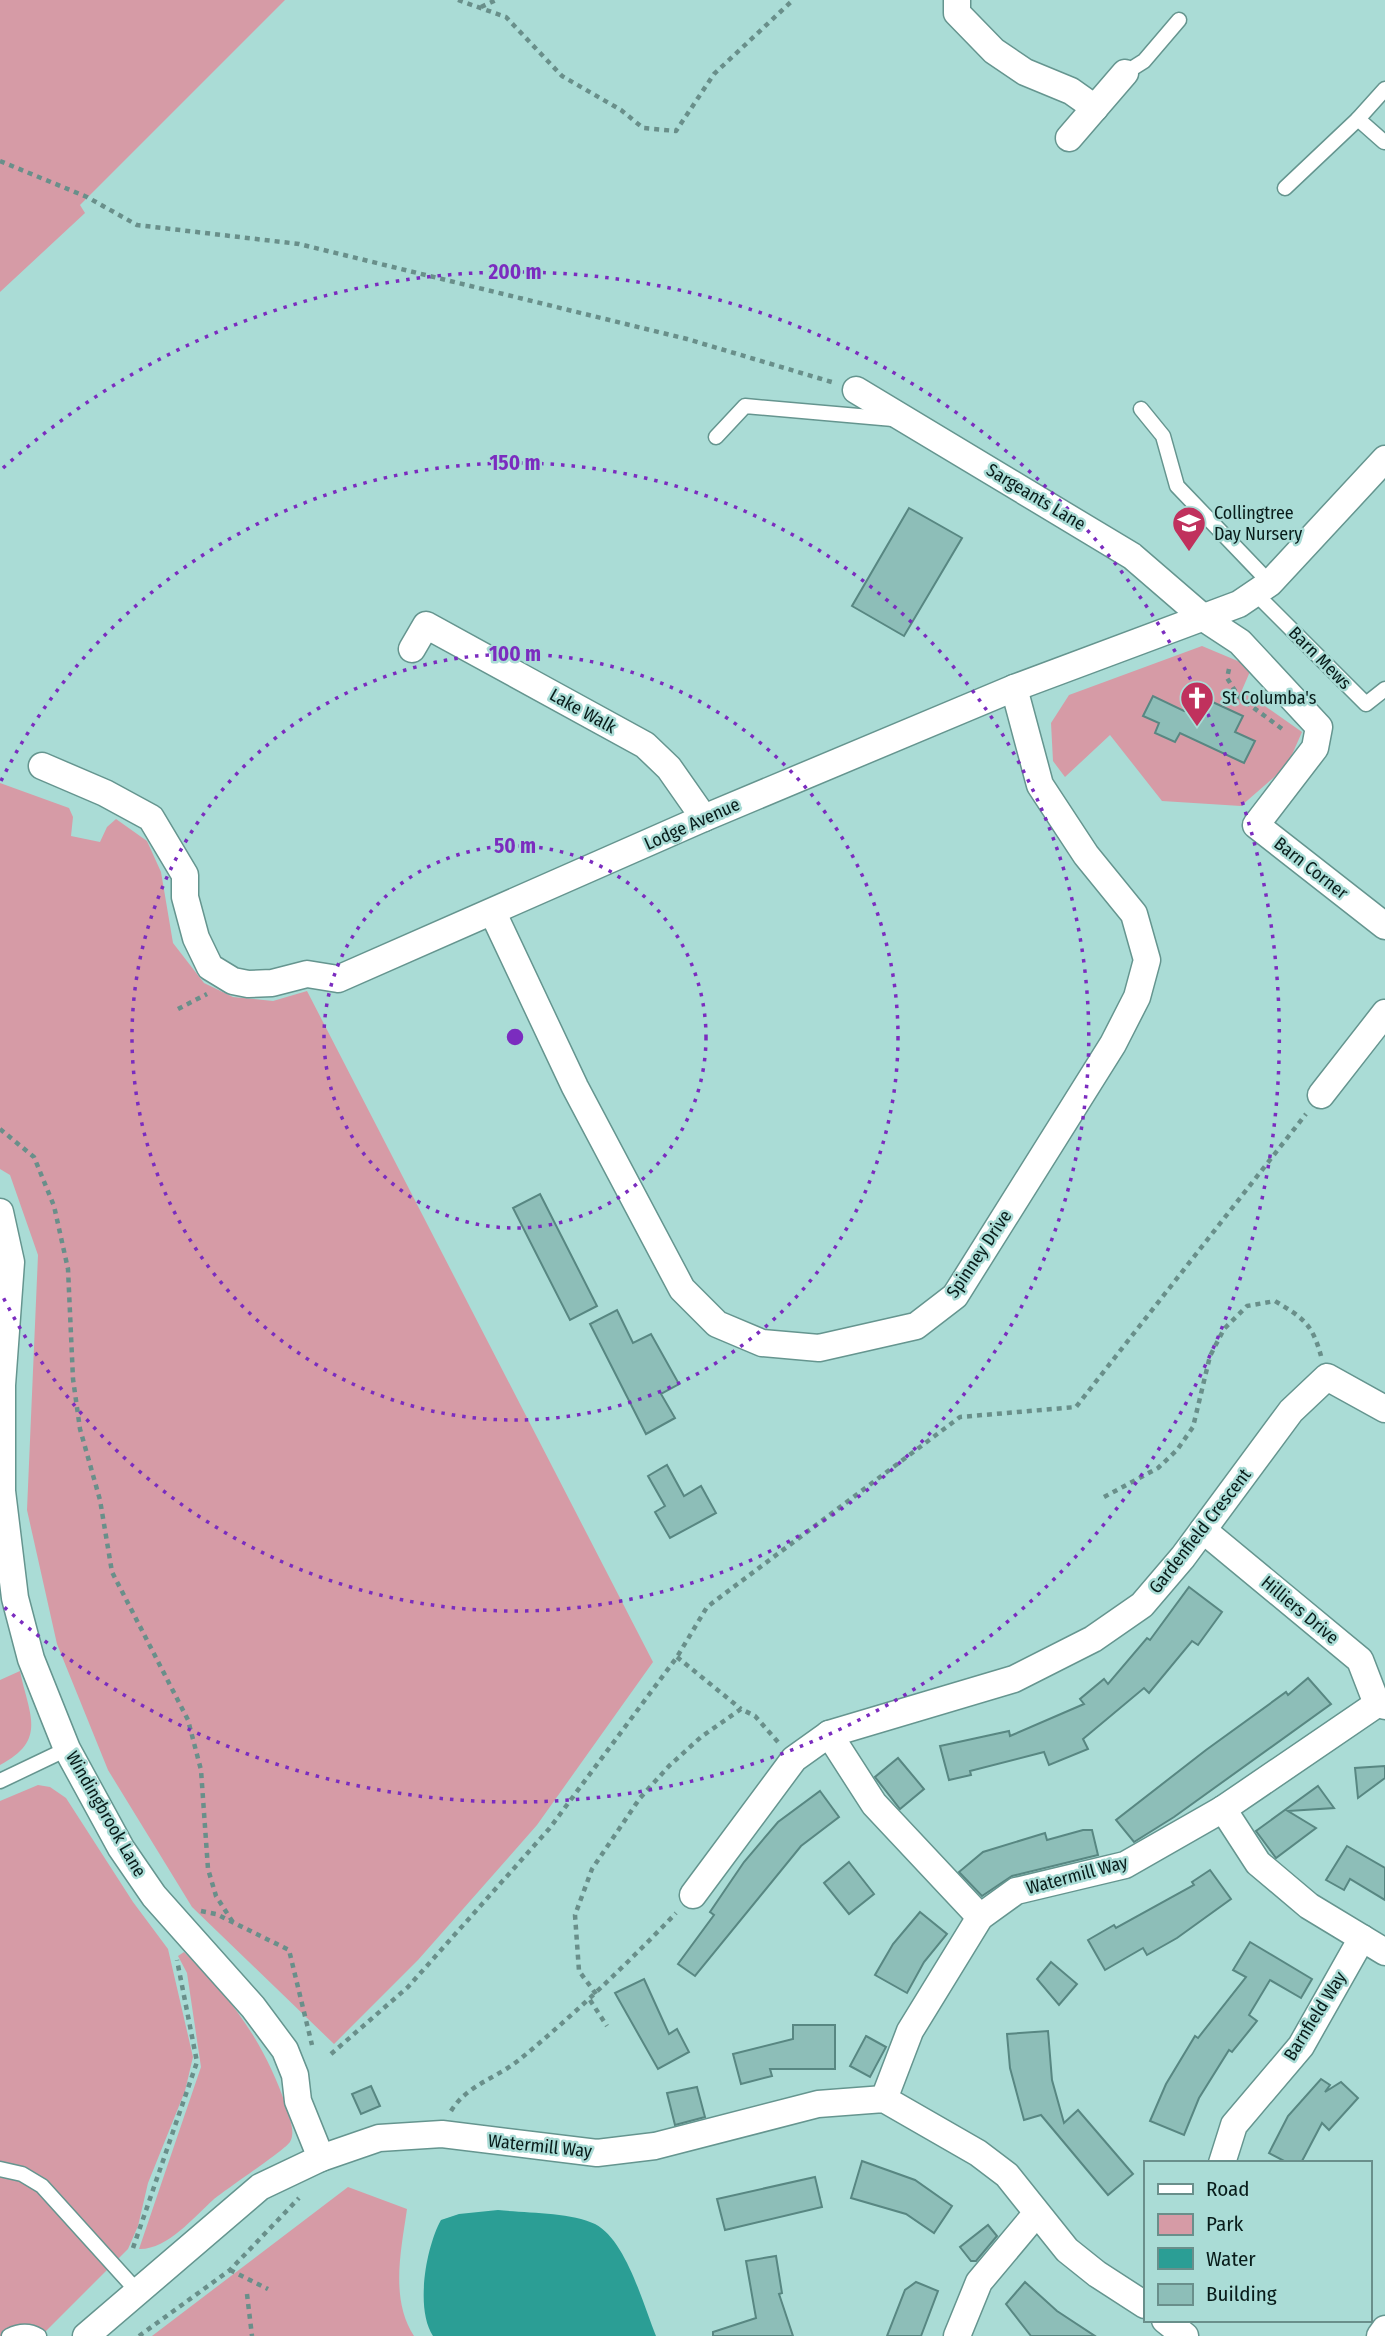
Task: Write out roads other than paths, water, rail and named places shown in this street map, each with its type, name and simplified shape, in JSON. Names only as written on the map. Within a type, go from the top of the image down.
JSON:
[{"type":"street","points":[[957,0],[957,13],[994,51],[1025,72],[1071,91],[1095,108]]},
{"type":"street","points":[[1069,138],[1125,73]]},
{"type":"street","name":"Sargeants Lane","points":[[856,390],[1132,556],[1205,619]]},
{"type":"street","points":[[1263,588],[1385,459]]},
{"type":"street","name":"Lodge Avenue","points":[[43,766],[105,793],[151,818],[185,875],[185,897],[195,938],[210,967],[233,981],[272,983],[307,974],[338,979],[704,818],[1014,688],[1205,619],[1263,588]]},
{"type":"street","name":"Barn Corner","points":[[1205,619],[1240,642],[1319,727],[1315,748],[1256,825],[1385,926]]},
{"type":"street","name":"Lake Walk","points":[[412,649],[426,625],[645,745],[669,768],[704,818]]},
{"type":"street","name":"Spinney Drive","points":[[493,913],[575,1087],[682,1289],[717,1324],[762,1343],[819,1348],[916,1326],[955,1296],[1113,1044],[1137,997],[1147,960],[1134,914],[1086,855],[1040,785],[1014,688]]},
{"type":"street","points":[[1321,1095],[1385,1013]]},
{"type":"street","name":"Windingbrook Lane","points":[[0,1212],[11,1262],[2,1385],[1,1491],[15,1598],[32,1659],[67,1749],[121,1849],[154,1896],[253,2007],[285,2050],[295,2075],[298,2101],[321,2158]]},
{"type":"street","name":"Gardenfield Crescent","points":[[694,1895],[794,1759],[829,1734],[1014,1679],[1093,1639],[1142,1605],[1203,1530],[1291,1411],[1327,1377],[1385,1409]]},
{"type":"street","name":"Hilliers Drive","points":[[1203,1530],[1360,1660],[1381,1705]]},
{"type":"street","name":"Watermill Way","points":[[321,2158],[379,2138],[442,2134],[597,2153],[655,2146],[818,2104],[884,2098],[910,2031],[980,1917],[1016,1891],[1125,1865],[1223,1809],[1381,1705]]},
{"type":"street","points":[[829,1734],[874,1804],[980,1917]]},
{"type":"street","points":[[1223,1809],[1258,1863],[1309,1906],[1385,1952]]},
{"type":"street","name":"Barnfield Way","points":[[1223,2161],[1234,2125],[1301,2046],[1362,1938]]},
{"type":"street","points":[[884,2098],[988,2160],[1007,2175],[1067,2250],[1097,2274],[1144,2302]]},
{"type":"street","points":[[86,2336],[260,2187],[321,2158]]},
{"type":"street","points":[[957,2336],[979,2282],[1036,2214]]},
{"type":"street","points":[[1168,2322],[1185,2336]]},
{"type":"street","points":[[1380,2336],[1385,2329]]},
{"type":"lane","points":[[1125,73],[1144,61],[1179,20]]},
{"type":"lane","points":[[1284,188],[1358,119],[1385,89]]},
{"type":"lane","points":[[1358,119],[1384,142]]},
{"type":"lane","points":[[716,437],[745,406],[908,421]]},
{"type":"lane","points":[[1141,409],[1163,436],[1177,486],[1263,588]]},
{"type":"lane","name":"Barn Mews","points":[[1263,588],[1366,704],[1385,689]]},
{"type":"lane","points":[[0,1781],[67,1749]]},
{"type":"lane","points":[[0,2169],[22,2174],[42,2186],[137,2291]]},
{"type":"lane","points":[[9,2336],[18,2332],[33,2332],[39,2336]]},
{"type":"water","points":[[498,2210],[573,2217],[595,2224],[606,2232],[616,2244],[632,2274],[656,2336],[433,2336],[425,2310],[425,2278],[431,2246],[441,2220],[459,2214]]},
{"type":"place","name":"Collingtree Day Nursery","points":[[1189,553]]},
{"type":"place","name":"St Columba's","points":[[1197,728]]}]
